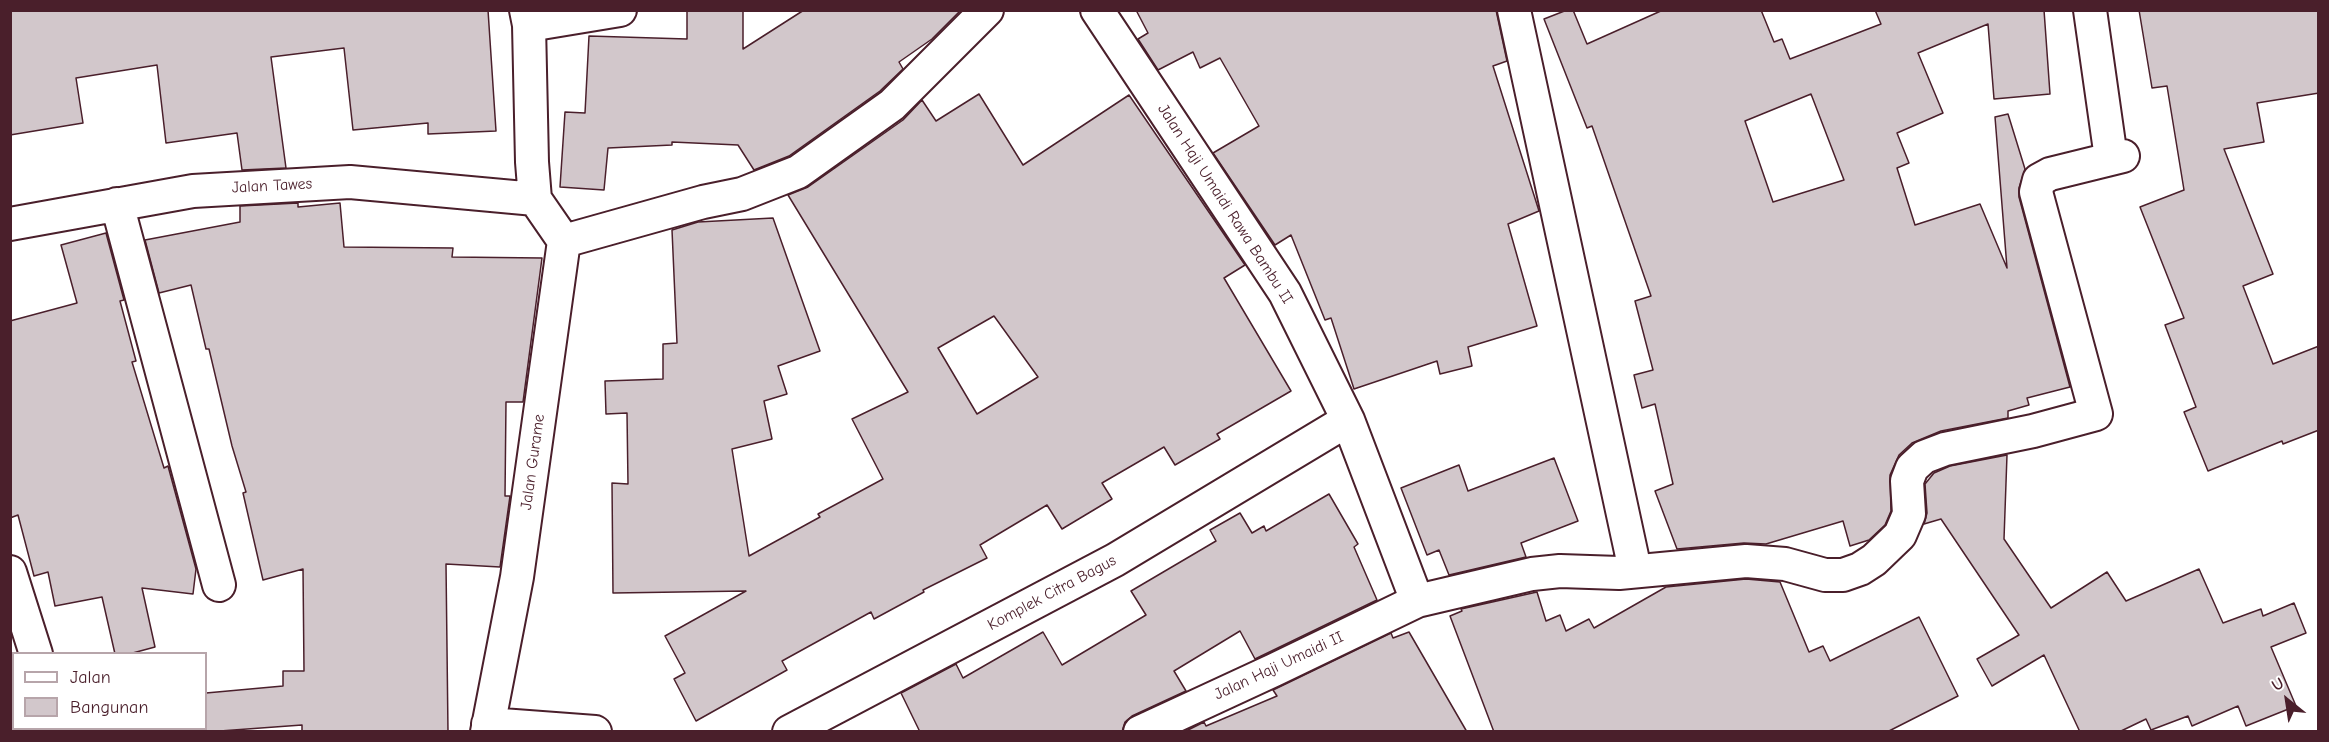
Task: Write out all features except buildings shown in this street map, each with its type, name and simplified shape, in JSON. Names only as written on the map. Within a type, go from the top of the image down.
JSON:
[{"type":"street","points":[[620,10],[527,18],[535,199],[564,241],[703,202],[742,194],[798,172],[892,105],[987,10]]},
{"type":"street","name":"Jalan Haji Umaidi Rawa Bambu II","points":[[1097,10],[1285,292],[1348,420],[1418,601]]},
{"type":"street","points":[[1418,601],[1532,574],[1560,571],[1619,573],[1746,561],[1785,564],[1825,575],[1843,575],[1874,560],[1900,535],[1909,514],[1907,481],[1912,468],[1924,457],[1945,449],[2033,431],[2096,414],[2036,192],[2039,180],[2050,174],[2117,157],[2091,10]]},
{"type":"street","points":[[1521,13],[1635,570]]},
{"type":"street","name":"Jalan Tawes","points":[[10,224],[193,191],[350,182],[535,199]]},
{"type":"street","points":[[117,204],[219,585]]},
{"type":"street","name":"Jalan Gurame","points":[[496,728],[564,241]]},
{"type":"street","name":"Komplek Citra Bagus","points":[[789,732],[1115,560],[1348,420]]},
{"type":"street","points":[[10,573],[35,652]]},
{"type":"street","name":"Jalan Haji Umaidi II","points":[[1140,732],[1418,601]]},
{"type":"street","points":[[496,728],[595,731]]}]
